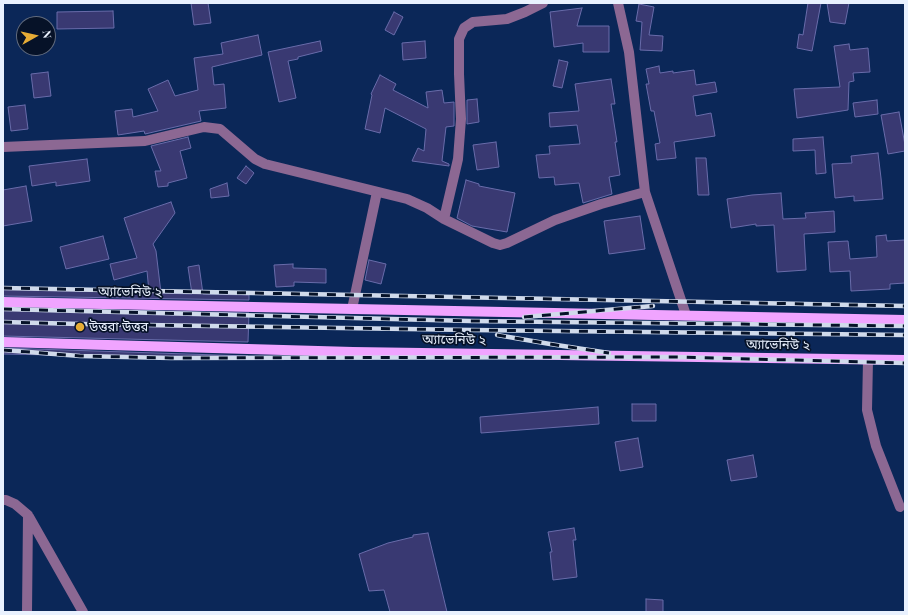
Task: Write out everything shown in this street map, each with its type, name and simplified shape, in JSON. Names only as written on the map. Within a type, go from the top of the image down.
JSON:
[{"type":"main road","name":"অ্যাভেনিউ ২","points":[[3,302],[905,320]]},
{"type":"main road","name":"অ্যাভেনিউ ২","points":[[3,342],[353,352],[905,360]]},
{"type":"street","points":[[444,219],[458,159],[461,119],[459,39],[464,28],[473,22],[507,19],[543,3]]},
{"type":"street","points":[[618,3],[629,52],[645,192],[686,315]]},
{"type":"street","points":[[3,147],[145,141],[204,127],[220,129],[255,159],[266,164],[407,199],[427,208],[444,219],[500,245],[555,220],[601,204],[645,192]]},
{"type":"street","points":[[352,309],[377,192]]},
{"type":"street","points":[[868,360],[867,410],[876,446],[900,507]]},
{"type":"street","points":[[3,500],[15,504],[28,514],[83,612]]},
{"type":"street","points":[[27,612],[28,514]]},
{"type":"building","points":[[191,3],[208,3],[211,23],[194,25]]},
{"type":"building","points":[[808,3],[821,3],[812,51],[797,48],[799,34],[803,35]]},
{"type":"building","points":[[827,3],[849,3],[845,24],[830,22]]},
{"type":"building","points":[[639,4],[654,7],[649,35],[663,36],[662,51],[640,50],[642,22],[636,21]]},
{"type":"building","points":[[582,8],[577,26],[609,26],[609,52],[583,52],[583,43],[554,47],[550,12]]},
{"type":"building","points":[[113,11],[114,28],[57,29],[57,12]]},
{"type":"building","points":[[394,12],[403,17],[394,35],[385,30]]},
{"type":"building","points":[[258,35],[262,55],[212,67],[214,85],[224,84],[226,108],[199,111],[201,121],[145,134],[144,131],[118,135],[115,111],[132,109],[133,117],[158,111],[148,89],[168,80],[175,96],[198,90],[194,58],[223,54],[221,43]]},
{"type":"building","points":[[320,41],[322,51],[288,61],[296,98],[279,102],[268,52]]},
{"type":"building","points":[[425,41],[426,58],[403,60],[402,43]]},
{"type":"building","points":[[849,44],[850,50],[868,48],[870,72],[853,73],[854,81],[849,82],[848,110],[797,118],[794,89],[840,87],[834,46]]},
{"type":"building","points":[[559,60],[568,62],[562,88],[553,86]]},
{"type":"building","points":[[659,66],[660,73],[694,70],[696,85],[715,82],[717,92],[693,96],[696,116],[711,113],[715,136],[674,142],[676,158],[657,160],[655,144],[660,143],[654,111],[651,111],[646,84],[649,84],[646,69]]},
{"type":"building","points":[[48,72],[51,96],[34,98],[31,74]]},
{"type":"building","points":[[380,75],[396,84],[393,90],[428,108],[426,92],[442,90],[444,103],[454,102],[454,126],[446,127],[442,161],[449,164],[449,166],[412,161],[418,148],[424,151],[426,129],[385,108],[380,133],[365,129],[371,94]]},
{"type":"building","points":[[611,79],[615,104],[611,104],[620,175],[609,177],[612,194],[583,203],[579,183],[555,185],[554,177],[539,178],[536,155],[550,154],[549,146],[580,144],[577,125],[550,127],[549,113],[579,111],[575,84]]},
{"type":"building","points":[[477,99],[479,122],[467,124],[467,100]]},
{"type":"building","points":[[877,100],[878,114],[855,117],[853,103]]},
{"type":"building","points":[[25,105],[28,129],[11,131],[8,107]]},
{"type":"building","points":[[899,112],[905,151],[888,154],[881,115]]},
{"type":"building","points":[[188,137],[191,148],[180,151],[187,178],[168,183],[168,186],[158,187],[155,171],[161,171],[151,146]]},
{"type":"building","points":[[823,137],[826,173],[816,174],[815,150],[793,151],[793,139]]},
{"type":"building","points":[[496,142],[499,167],[477,170],[473,145]]},
{"type":"building","points":[[878,153],[883,199],[854,201],[854,196],[835,198],[832,164],[852,163],[851,156]]},
{"type":"building","points":[[696,158],[706,158],[709,195],[698,195]]},
{"type":"building","points":[[87,159],[90,181],[56,186],[56,182],[32,186],[29,166]]},
{"type":"building","points":[[246,166],[254,173],[246,184],[237,178]]},
{"type":"building","points":[[466,180],[479,184],[479,186],[515,193],[507,232],[472,226],[457,218]]},
{"type":"building","points":[[227,183],[229,196],[211,198],[210,189]]},
{"type":"building","points":[[26,186],[32,221],[3,226],[3,190]]},
{"type":"building","points":[[781,193],[783,219],[806,218],[805,213],[834,211],[835,232],[804,234],[806,270],[777,272],[774,225],[756,226],[756,224],[731,228],[727,199],[752,195]]},
{"type":"building","points":[[171,202],[175,213],[153,244],[156,251],[161,293],[192,294],[188,267],[199,265],[203,294],[249,295],[249,300],[3,296],[3,289],[149,292],[147,271],[114,280],[110,264],[137,258],[124,218]]},
{"type":"building","points":[[640,216],[645,249],[609,254],[604,221]]},
{"type":"building","points":[[886,235],[887,241],[905,240],[905,283],[890,284],[890,289],[851,291],[850,271],[830,272],[828,242],[848,241],[850,259],[877,257],[876,236]]},
{"type":"building","points":[[103,236],[109,259],[66,269],[60,247]]},
{"type":"building","points":[[369,260],[386,264],[381,284],[365,280]]},
{"type":"building","points":[[293,264],[293,268],[326,269],[326,283],[294,282],[294,286],[276,287],[274,265]]},
{"type":"building","points":[[3,308],[249,313],[248,342],[3,336]]},
{"type":"building","points":[[3,348],[248,356],[248,359],[3,354]]},
{"type":"building","points":[[632,404],[656,404],[656,421],[632,421]]},
{"type":"building","points":[[598,407],[599,424],[481,433],[480,417]]},
{"type":"building","points":[[638,438],[643,467],[620,471],[615,442]]},
{"type":"building","points":[[753,455],[757,477],[731,481],[727,460]]},
{"type":"building","points":[[574,528],[576,540],[573,540],[577,577],[553,580],[550,552],[552,552],[548,532]]},
{"type":"building","points":[[428,533],[447,612],[390,612],[384,590],[369,591],[359,554],[388,543],[413,537],[413,535]]},
{"type":"building","points":[[646,599],[663,600],[663,612],[646,612]]},
{"type":"railway","points":[[3,288],[905,306]]},
{"type":"railway","points":[[524,317],[653,306]]},
{"type":"railway","points":[[3,309],[470,321],[905,326]]},
{"type":"railway","points":[[3,322],[471,330],[905,335]]},
{"type":"railway","points":[[497,335],[609,353]]},
{"type":"railway","points":[[3,350],[80,356],[171,358],[676,357],[905,363]]},
{"type":"place","name":"উত্তরা উত্তর","points":[[80,327]]}]
